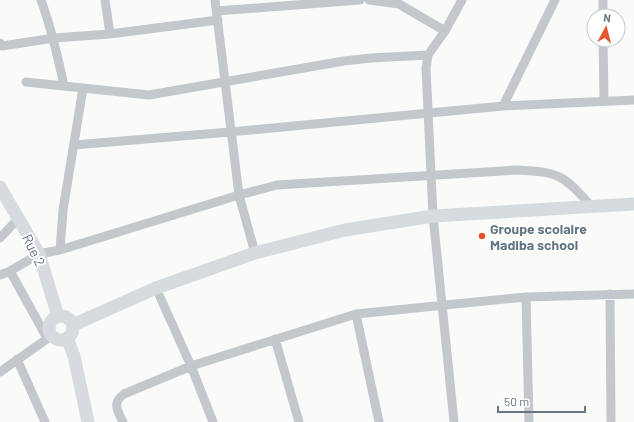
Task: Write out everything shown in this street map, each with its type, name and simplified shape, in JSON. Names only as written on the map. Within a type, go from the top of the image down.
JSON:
[{"type":"street","points":[[41,0],[47,24],[54,38],[64,86]]},
{"type":"street","points":[[105,0],[110,34]]},
{"type":"street","points":[[215,0],[218,15],[230,132],[239,195],[255,253]]},
{"type":"street","points":[[0,43],[2,46],[54,38],[110,34],[218,15],[360,0]]},
{"type":"street","points":[[368,0],[399,4],[445,31]]},
{"type":"street","points":[[454,422],[433,216],[426,68],[428,55],[445,31],[462,0]]},
{"type":"street","points":[[503,106],[555,0]]},
{"type":"street","points":[[603,48],[604,100]]},
{"type":"street","points":[[26,82],[149,95],[225,83],[344,61],[428,55]]},
{"type":"street","points":[[60,250],[63,210],[83,88]]},
{"type":"street","points":[[74,145],[230,132],[427,112],[604,100],[634,100]]},
{"type":"street","points":[[0,274],[10,271],[39,254],[60,250],[276,185],[518,170],[540,171],[556,174],[568,182],[591,206]]},
{"type":"street","name":"Rue 2","points":[[0,187],[39,254],[58,316]]},
{"type":"street","points":[[73,326],[156,288],[255,253],[345,230],[433,216],[634,204]]},
{"type":"street","points":[[0,238],[18,219]]},
{"type":"street","points":[[10,271],[49,337],[56,339],[67,338],[72,334],[73,326],[66,317],[58,316],[50,324],[49,337]]},
{"type":"street","points":[[156,288],[191,366],[213,422]]},
{"type":"street","points":[[610,294],[611,422]]},
{"type":"street","points":[[123,422],[116,408],[120,398],[124,394],[191,366],[356,314],[443,304],[526,297],[634,294]]},
{"type":"street","points":[[526,297],[529,422]]},
{"type":"street","points":[[356,314],[379,422]]},
{"type":"street","points":[[0,372],[49,337]]},
{"type":"street","points":[[67,338],[74,356],[88,422]]},
{"type":"street","points":[[275,339],[299,422]]},
{"type":"street","points":[[17,359],[45,422]]},
{"type":"place","name":"Groupe scolaire Madiba school","points":[[482,236]]}]
